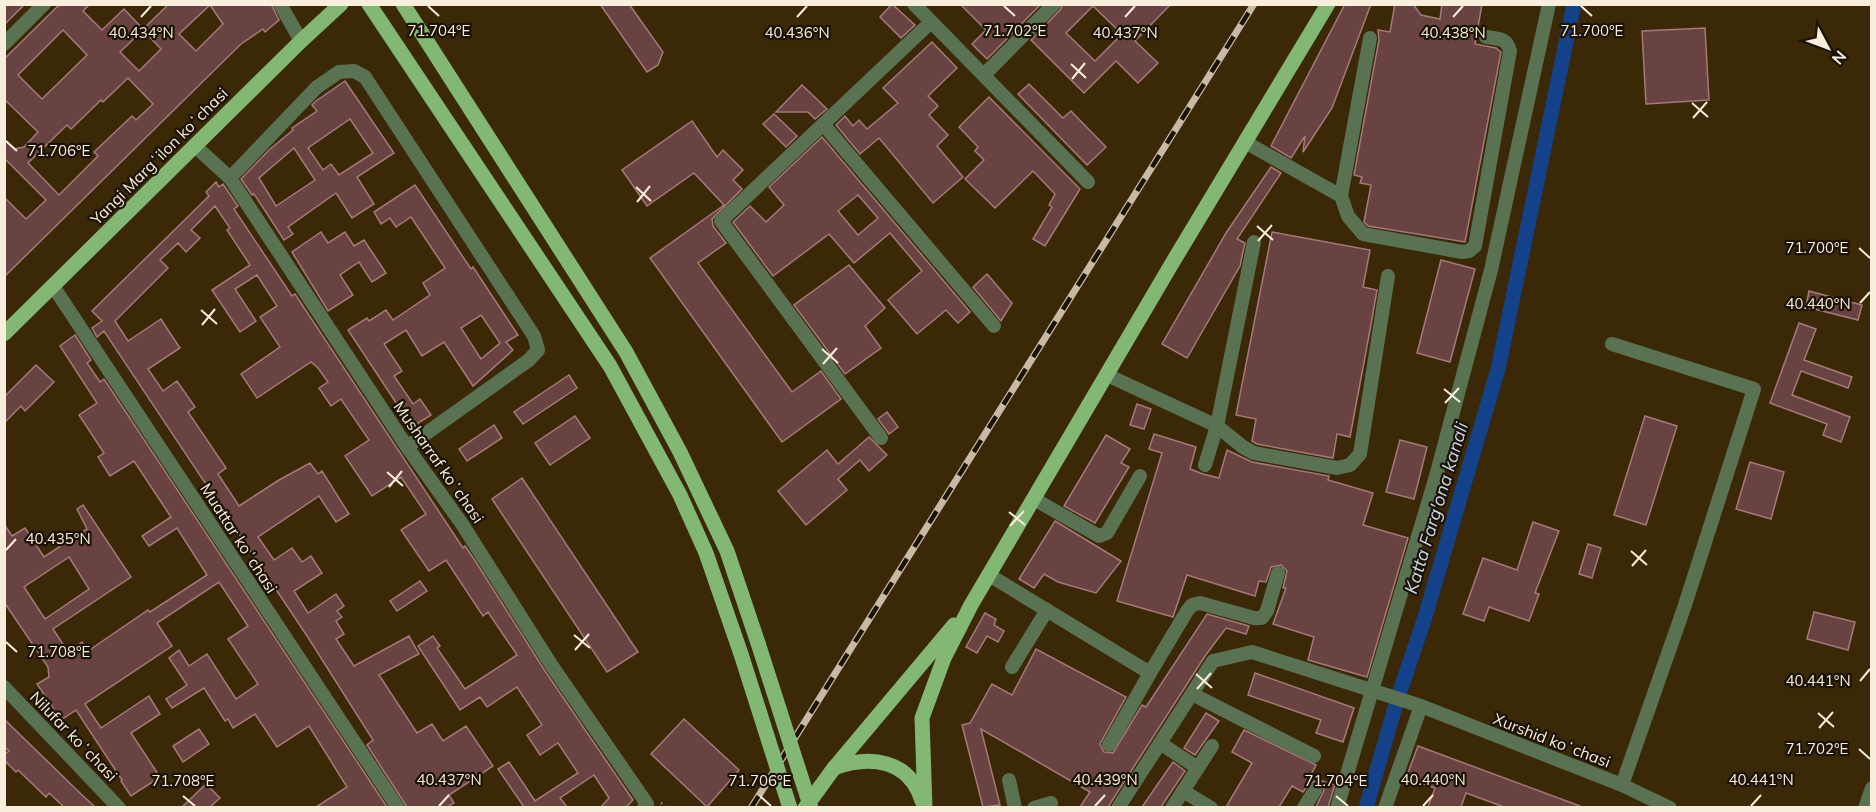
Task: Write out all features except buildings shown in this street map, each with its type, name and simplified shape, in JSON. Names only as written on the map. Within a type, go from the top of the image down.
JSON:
[{"type":"main road","name":"Yangi Margʻilon koʻchasi","points":[[4,334],[341,4]]},
{"type":"main road","points":[[369,4],[610,366],[680,495],[706,553],[790,807]]},
{"type":"main road","points":[[403,4],[626,351],[680,452],[727,551],[811,807]]},
{"type":"main road","points":[[925,807],[922,718],[944,658],[971,605],[1328,4]]},
{"type":"main road","points":[[805,807],[834,768],[971,605]]},
{"type":"main road","points":[[834,768],[862,761],[878,761],[892,765],[914,783],[925,807]]},
{"type":"street","points":[[4,44],[44,4]]},
{"type":"street","points":[[280,4],[301,41]]},
{"type":"street","points":[[914,4],[1088,182]]},
{"type":"street","points":[[984,75],[1054,4]]},
{"type":"street","points":[[1337,807],[1436,476],[1491,270],[1549,4]]},
{"type":"street","points":[[881,438],[721,221],[931,22]]},
{"type":"street","points":[[1370,38],[1341,196],[1348,216],[1363,234],[1462,252],[1469,251],[1475,246],[1510,51],[1508,43],[1503,39],[1486,37]]},
{"type":"street","points":[[230,178],[317,87],[339,72],[354,70],[364,77],[534,336],[537,350],[529,360],[407,447]]},
{"type":"street","points":[[823,124],[994,326]]},
{"type":"street","points":[[1245,142],[1341,196]]},
{"type":"street","name":"Musharraf koʻchasi","points":[[195,146],[230,178],[407,447],[462,524],[552,666],[646,806]]},
{"type":"street","points":[[1204,465],[1217,426],[1254,242]]},
{"type":"street","points":[[1107,375],[1217,426],[1254,453],[1337,468],[1350,465],[1360,454],[1389,276]]},
{"type":"street","name":"Muattar koʻchasi","points":[[53,286],[398,807]]},
{"type":"street","points":[[1612,344],[1754,389],[1685,605],[1622,785]]},
{"type":"street","points":[[1034,499],[1099,536],[1103,536],[1107,533],[1140,476]]},
{"type":"street","points":[[1109,745],[1186,611],[1192,605],[1200,603],[1254,618],[1262,618],[1267,611],[1278,573]]},
{"type":"street","points":[[989,575],[1150,673]]},
{"type":"street","points":[[1012,667],[1047,610]]},
{"type":"street","name":"Xurshid koʻchasi","points":[[1118,807],[1213,661],[1252,652],[1420,706],[1622,785],[1670,807]]},
{"type":"street","name":"Nilufar koʻchasi","points":[[4,687],[119,807]]},
{"type":"street","points":[[1191,694],[1314,756]]},
{"type":"street","points":[[1385,807],[1420,706]]},
{"type":"street","points":[[1160,743],[1198,768]]},
{"type":"street","points":[[1172,807],[1212,746]]},
{"type":"street","points":[[1009,780],[1015,807]]},
{"type":"street","points":[[1865,807],[1872,788]]},
{"type":"street","points":[[1304,807],[1315,790]]},
{"type":"street","points":[[1183,791],[1211,807]]},
{"type":"street","points":[[1034,807],[1052,803]]},
{"type":"waterway","name":"Katta Farg'ona kanali","points":[[1366,808],[1498,369],[1574,4]]},
{"type":"railway","points":[[751,808],[1254,4]]}]
